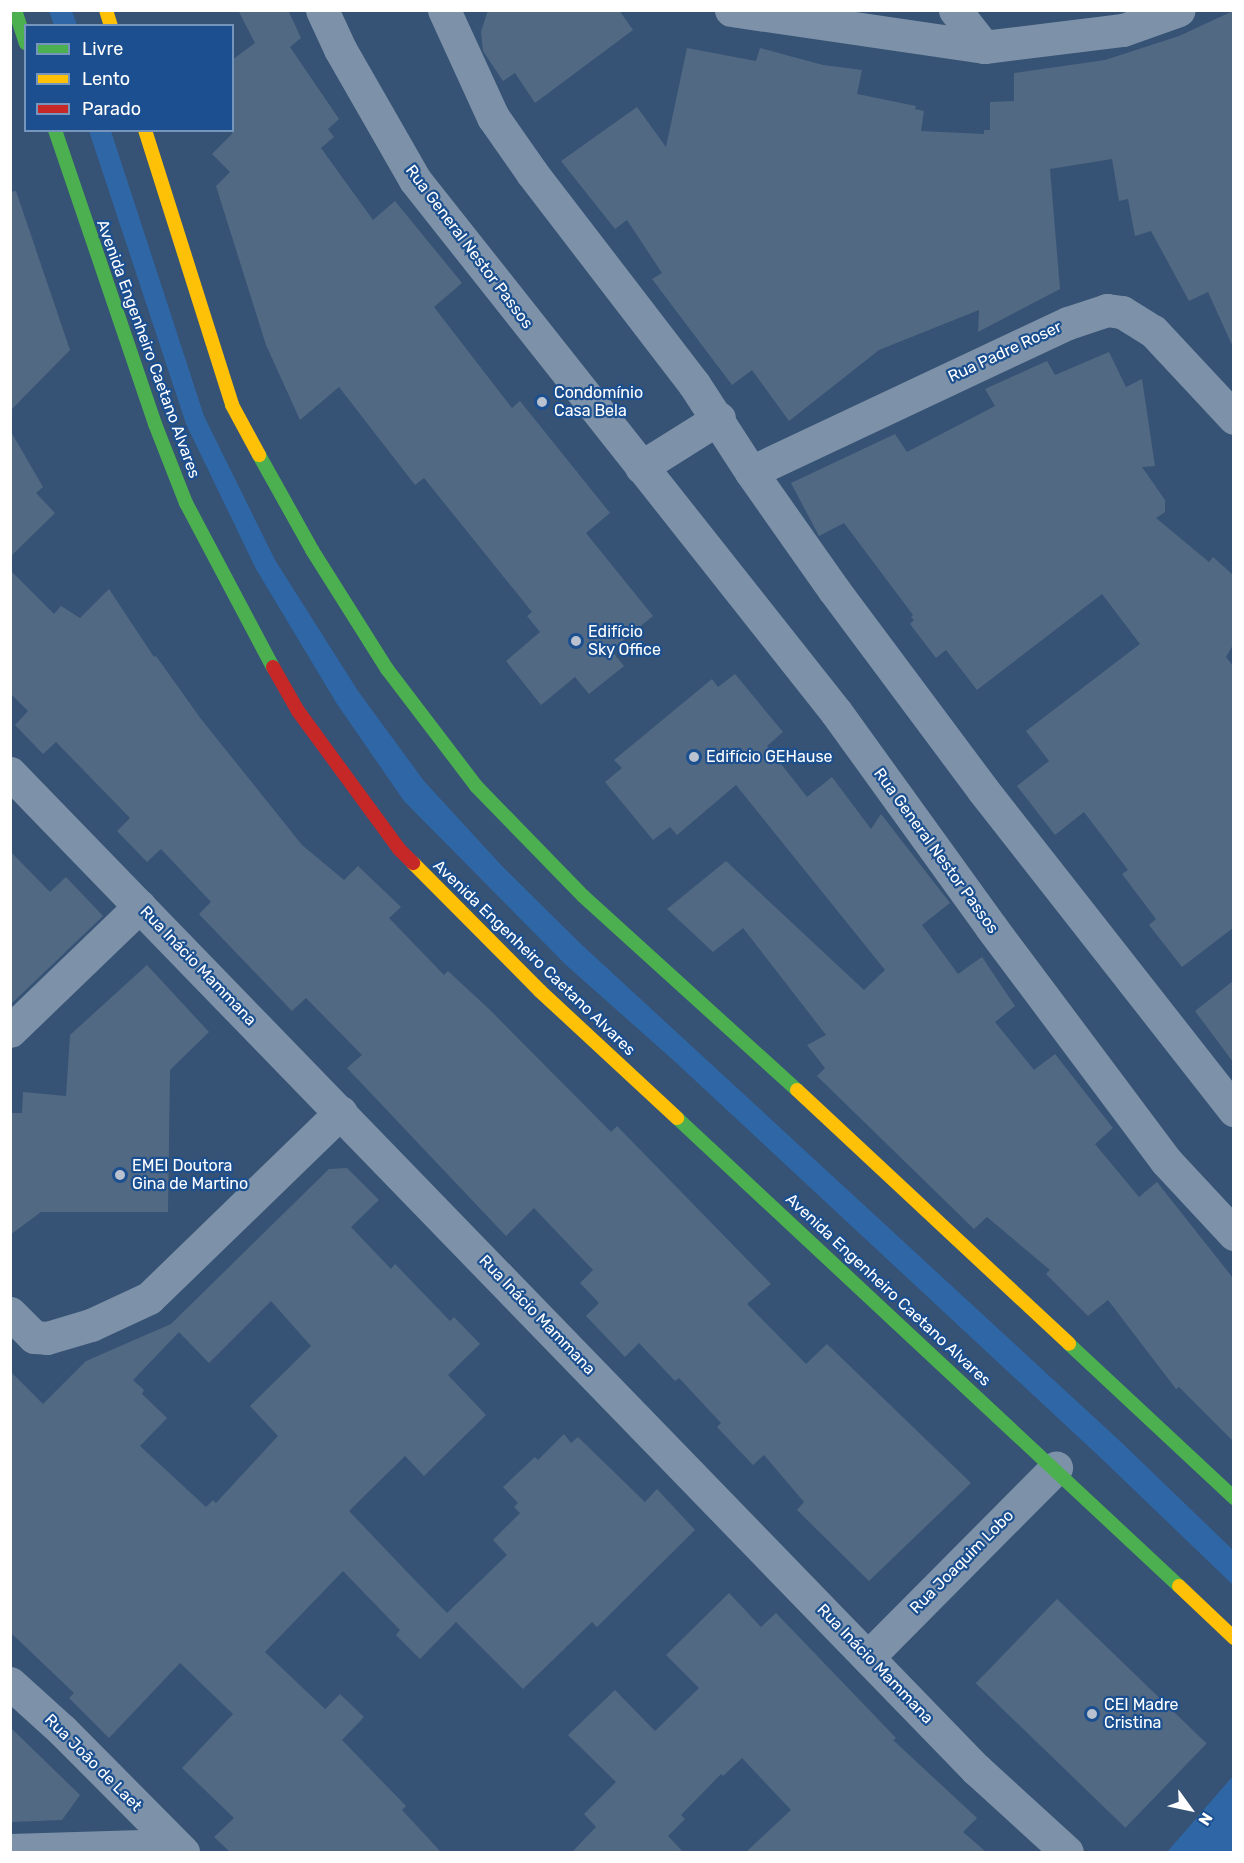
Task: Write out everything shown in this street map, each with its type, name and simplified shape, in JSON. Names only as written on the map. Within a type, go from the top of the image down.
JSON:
[{"type":"street","points":[[15,10],[24,37]]},
{"type":"street","name":"Rua General Nestor Passos","points":[[322,10],[340,49],[415,180],[836,712],[991,927],[1166,1161],[1233,1234]]},
{"type":"street","points":[[444,10],[493,117],[532,173],[719,418],[752,472],[834,590],[983,790],[1233,1110]]},
{"type":"street","points":[[731,10],[984,47],[1123,30],[1179,10]]},
{"type":"street","points":[[954,10],[984,47]]},
{"type":"street","name":"Avenida Engenheiro Caetano Alvares","points":[[56,132],[155,424],[186,503],[229,587],[298,711],[399,849],[540,991],[1056,1468],[1233,1638]]},
{"type":"street","points":[[146,132],[232,405],[312,550],[387,669],[476,786],[583,896],[723,1022],[1148,1415],[1233,1498]]},
{"type":"street","name":"Rua Padre Roser","points":[[752,472],[1068,322],[1107,310],[1122,312],[1154,331],[1233,418]]},
{"type":"street","points":[[641,467],[719,418]]},
{"type":"street","name":"Rua Inácio Mammana","points":[[10,773],[976,1769],[1067,1852]]},
{"type":"street","points":[[10,1031],[140,906]]},
{"type":"street","points":[[10,1313],[34,1337],[47,1338],[92,1325],[149,1298],[341,1113]]},
{"type":"street","name":"Rua Joaquim Lobo","points":[[868,1657],[1056,1468]]},
{"type":"street","name":"Rua João de Laet","points":[[10,1683],[62,1730],[179,1849]]},
{"type":"street","name":"Rua João de Laet","points":[[10,1851],[179,1849]]},
{"type":"shaded area","points":[[49,11],[72,11],[77,24],[54,24]]},
{"type":"shaded area","points":[[89,132],[111,132],[204,416],[275,560],[358,691],[424,781],[502,866],[582,945],[1121,1442],[1233,1550],[1233,1585],[1104,1461],[672,1059],[566,965],[404,801],[337,704],[256,569],[186,424]]},
{"type":"shaded area","points":[[1233,1776],[1233,1852],[1167,1852]]},
{"type":"building","points":[[238,10],[288,10],[301,38],[290,47],[339,119],[328,129],[334,137],[321,148],[373,220],[395,201],[462,283],[434,307],[512,408],[520,401],[610,513],[586,533],[653,616],[611,650],[624,666],[589,694],[575,677],[541,705],[506,661],[540,632],[527,616],[532,612],[424,478],[415,485],[339,387],[300,420],[266,345],[216,186],[230,172],[212,154],[234,132],[234,59],[255,43]]},
{"type":"building","points":[[488,10],[619,10],[633,30],[535,103],[515,73],[503,81],[483,51],[481,32]]},
{"type":"building","points":[[1233,11],[1233,347],[1208,292],[1189,301],[1151,231],[1135,236],[1128,199],[1119,201],[1112,159],[1050,169],[1060,289],[978,332],[979,310],[879,350],[789,421],[752,370],[732,385],[652,279],[662,273],[627,220],[615,229],[561,161],[637,107],[666,147],[687,48],[756,61],[760,48],[823,65],[862,70],[857,94],[916,106],[915,109],[924,111],[921,131],[984,134],[984,130],[990,130],[990,102],[1014,101],[1014,73],[1105,60],[1179,36]]},
{"type":"building","points":[[16,191],[70,350],[10,411],[10,192]]},
{"type":"building","points":[[1109,352],[1126,387],[1142,379],[1155,466],[1142,467],[1165,500],[1165,512],[1156,518],[1209,562],[1213,557],[1233,575],[1233,645],[1226,657],[1233,666],[1233,928],[1182,967],[1149,925],[1156,919],[1122,874],[1128,870],[1084,812],[1055,835],[1017,786],[1049,761],[1026,731],[1140,644],[1102,594],[977,690],[946,650],[936,658],[910,624],[914,620],[911,617],[913,615],[844,523],[819,536],[791,483],[895,434],[907,452],[995,406],[985,389],[1047,361],[1055,375]]},
{"type":"building","points":[[10,430],[43,487],[36,493],[55,513],[10,557]]},
{"type":"building","points":[[10,570],[54,614],[61,606],[80,618],[109,589],[154,657],[156,656],[201,719],[302,845],[344,880],[358,866],[401,907],[389,918],[444,975],[448,971],[490,1010],[611,1132],[617,1126],[771,1284],[747,1304],[806,1364],[827,1344],[971,1483],[869,1581],[797,1510],[804,1502],[764,1455],[753,1465],[717,1427],[721,1423],[679,1378],[675,1381],[639,1343],[625,1357],[586,1316],[599,1303],[580,1283],[593,1270],[534,1208],[506,1236],[347,1068],[362,1055],[306,998],[292,1011],[199,914],[211,902],[161,849],[147,862],[117,831],[130,818],[56,742],[43,754],[15,725],[28,711],[10,693]]},
{"type":"building","points":[[735,674],[783,732],[767,746],[807,797],[832,777],[871,829],[881,814],[950,903],[922,925],[958,974],[982,957],[1015,1006],[995,1022],[1034,1070],[1055,1054],[1113,1128],[1095,1144],[1139,1197],[1157,1182],[1233,1278],[1233,1441],[1179,1387],[1176,1389],[1108,1300],[1088,1316],[1046,1274],[1050,1270],[987,1217],[974,1229],[817,1076],[825,1068],[807,1045],[826,1035],[743,928],[713,952],[667,909],[726,861],[864,990],[885,970],[736,785],[677,835],[670,827],[653,840],[605,782],[622,768],[614,760],[712,679],[718,687]]},
{"type":"building","points":[[10,851],[50,892],[66,877],[103,916],[10,1005]]},
{"type":"building","points":[[147,965],[209,1032],[170,1070],[168,1212],[41,1212],[10,1235],[10,1113],[22,1113],[23,1092],[66,1096],[70,1035]]},
{"type":"building","points":[[1233,981],[1233,1062],[1195,1011]]},
{"type":"building","points":[[347,1168],[379,1200],[351,1227],[391,1269],[395,1264],[450,1321],[454,1317],[480,1344],[448,1375],[486,1415],[424,1476],[405,1456],[349,1511],[447,1613],[507,1555],[493,1540],[520,1513],[514,1507],[518,1503],[503,1487],[535,1457],[538,1460],[564,1434],[571,1443],[578,1437],[645,1502],[657,1489],[695,1530],[597,1627],[592,1622],[523,1689],[456,1622],[420,1659],[396,1635],[400,1630],[343,1571],[265,1652],[325,1709],[340,1694],[364,1717],[342,1740],[406,1806],[402,1810],[441,1852],[230,1852],[214,1837],[234,1818],[182,1768],[233,1714],[180,1663],[109,1738],[69,1698],[74,1693],[10,1632],[10,1371],[43,1404],[86,1361],[171,1324],[329,1169]],"holes":[[[271,1301],[311,1346],[250,1406],[278,1436],[216,1503],[213,1500],[206,1507],[140,1446],[167,1418],[142,1394],[144,1390],[133,1380],[179,1332],[209,1363]]]},
{"type":"building","points":[[729,1593],[761,1627],[776,1613],[896,1738],[893,1740],[977,1818],[963,1832],[986,1852],[746,1852],[791,1810],[742,1758],[723,1776],[721,1774],[681,1815],[685,1819],[668,1836],[683,1852],[572,1852],[596,1827],[584,1814],[616,1782],[568,1735],[615,1690],[655,1731],[699,1688],[666,1655]]},
{"type":"building","name":"CEI Madre Cristina","points":[[1057,1599],[1207,1743],[1125,1828],[976,1683]]},
{"type":"building","points":[[10,1727],[80,1795],[62,1820],[10,1822]]},
{"type":"traffic: fast","points":[[15,10],[24,37]]},
{"type":"traffic: fast","points":[[56,132],[155,424],[186,503],[273,667]]},
{"type":"traffic: fast","points":[[259,455],[312,550],[387,669],[476,786],[583,896],[797,1090]]},
{"type":"traffic: fast","points":[[677,1118],[1179,1586]]},
{"type":"traffic: fast","points":[[1069,1344],[1234,1498]]},
{"type":"traffic: slow","points":[[106,10],[110,24]]},
{"type":"traffic: slow","points":[[146,132],[232,405],[259,455]]},
{"type":"traffic: slow","points":[[413,863],[540,991],[677,1118]]},
{"type":"traffic: slow","points":[[797,1090],[1069,1344]]},
{"type":"traffic: slow","points":[[1179,1586],[1234,1638]]},
{"type":"traffic: jam","points":[[273,667],[298,711],[399,849],[413,863]]},
{"type":"place","name":"Condomínio Casa Bela","points":[[542,402]]},
{"type":"place","name":"Edifício Sky Office","points":[[576,641]]},
{"type":"place","name":"Edifício GEHause","points":[[694,757]]},
{"type":"place","name":"EMEI Doutora Gina de Martino","points":[[120,1175]]},
{"type":"place","name":"CEI Madre Cristina","points":[[1092,1714]]}]
